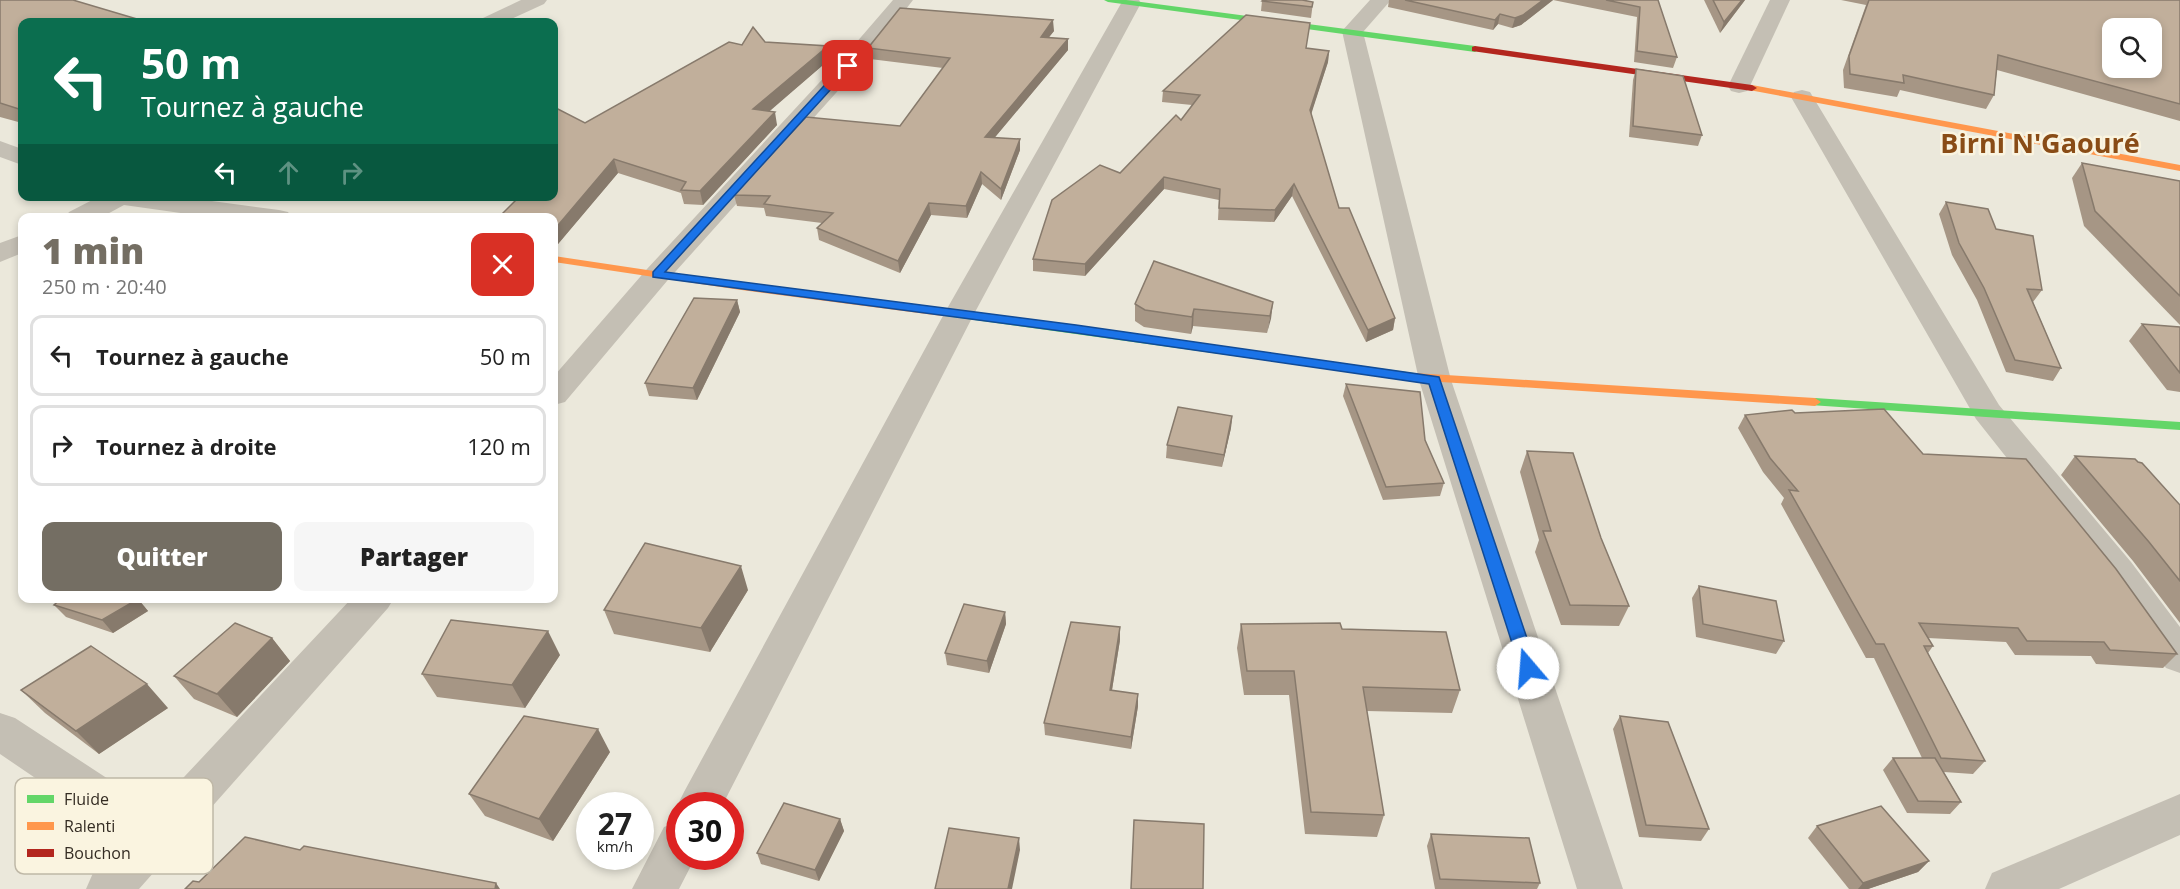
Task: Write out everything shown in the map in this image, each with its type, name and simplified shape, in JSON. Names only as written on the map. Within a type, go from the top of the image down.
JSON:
[{"type":"main road","points":[[1120,1],[1352,31],[1738,86],[2180,168]]},
{"type":"main road","points":[[558,260],[1435,380],[1987,411],[2180,426]]},
{"type":"street","points":[[499,18],[537,0]]},
{"type":"street","points":[[558,390],[657,275],[863,49],[903,0]]},
{"type":"street","points":[[1381,0],[1352,31],[1435,380],[1600,889]]},
{"type":"street","points":[[1738,86],[1780,0]]},
{"type":"street","points":[[706,792],[959,314],[1120,1]]},
{"type":"street","points":[[1802,97],[1987,411],[2118,572],[2180,657]]},
{"type":"street","points":[[0,148],[18,156]]},
{"type":"street","points":[[88,213],[110,201]]},
{"type":"street","points":[[149,201],[241,213]]},
{"type":"street","points":[[0,254],[18,245]]},
{"type":"street","points":[[209,778],[370,603]]},
{"type":"street","points":[[0,731],[70,778]]},
{"type":"street","points":[[2008,889],[2180,814]]},
{"type":"street","points":[[655,889],[666,868]]},
{"type":"street","points":[[109,889],[122,874]]},
{"type":"building","points":[[0,0],[73,0],[134,18],[18,18],[18,109],[0,103]]},
{"type":"building","points":[[1263,0],[1302,0],[1313,2],[1312,7]]},
{"type":"building","points":[[1405,0],[1543,0],[1523,15],[1515,18],[1500,14],[1495,20]]},
{"type":"building","points":[[1606,0],[1658,0],[1677,57],[1637,51],[1640,7]]},
{"type":"building","points":[[1713,0],[1742,0],[1724,22]]},
{"type":"building","points":[[1869,0],[2180,0],[2180,104],[1998,55],[1994,95],[1903,75],[1904,83],[1850,74],[1849,56]]},
{"type":"building","points":[[900,8],[1053,20],[1041,37],[1068,39],[985,137],[1020,139],[1001,189],[981,172],[966,206],[929,203],[898,261],[817,228],[833,213],[764,204],[770,196],[734,195],[806,117],[900,126],[950,58],[868,48]]},
{"type":"building","points":[[1246,15],[1310,23],[1306,48],[1329,51],[1310,110],[1339,208],[1349,208],[1395,318],[1368,330],[1294,184],[1275,210],[1219,208],[1220,189],[1164,177],[1085,264],[1033,259],[1052,200],[1100,165],[1120,173],[1176,115],[1181,120],[1200,95],[1163,91]]},
{"type":"building","points":[[753,27],[765,42],[828,46],[753,109],[775,112],[700,191],[681,190],[686,182],[614,159],[558,225],[558,213],[503,213],[515,201],[558,201],[558,109],[585,123],[729,42],[742,45]]},
{"type":"building","points":[[1636,69],[1683,76],[1702,135],[1633,126]]},
{"type":"building","points":[[2082,163],[2180,181],[2180,296],[2095,211]]},
{"type":"building","points":[[1946,202],[1988,209],[1996,229],[2033,236],[2042,290],[2027,289],[2061,368],[2015,360],[1984,288],[1959,243]]},
{"type":"building","points":[[1154,261],[1273,302],[1270,316],[1194,309],[1192,317],[1145,310],[1135,304]]},
{"type":"building","points":[[694,298],[737,300],[693,388],[645,383]]},
{"type":"building","points":[[2142,324],[2180,327],[2180,373]]},
{"type":"building","points":[[1346,384],[1420,392],[1425,440],[1444,483],[1386,487]]},
{"type":"building","points":[[1178,407],[1232,416],[1224,455],[1167,445]]},
{"type":"building","points":[[1884,409],[1923,454],[2026,459],[2116,569],[2177,654],[2110,650],[2104,642],[2027,641],[2018,628],[1919,623],[1933,646],[1924,646],[1985,761],[1941,758],[1884,644],[1876,644],[1789,490],[1798,491],[1770,458],[1745,415],[1792,410],[1795,413]]},
{"type":"building","points":[[1527,451],[1573,453],[1601,538],[1629,606],[1570,605],[1543,531],[1551,531]]},
{"type":"building","points":[[2075,456],[2135,459],[2142,463],[2180,505],[2180,581],[2149,542]]},
{"type":"building","points":[[645,543],[741,566],[701,628],[604,610]]},
{"type":"building","points":[[1699,586],[1776,601],[1784,641],[1703,624]]},
{"type":"building","points":[[56,603],[131,603],[102,620],[54,605]]},
{"type":"building","points":[[964,604],[1005,612],[987,661],[945,653]]},
{"type":"building","points":[[451,620],[548,631],[512,685],[422,674]]},
{"type":"building","points":[[1071,622],[1120,627],[1110,690],[1138,694],[1131,737],[1044,723]]},
{"type":"building","points":[[235,623],[272,638],[217,694],[174,676]]},
{"type":"building","points":[[1340,623],[1342,629],[1446,632],[1460,690],[1363,687],[1384,815],[1311,812],[1294,671],[1247,671],[1241,624]]},
{"type":"building","points":[[91,646],[147,684],[76,731],[21,690]]},
{"type":"building","points":[[524,716],[598,729],[539,819],[469,794]]},
{"type":"building","points":[[1620,716],[1668,722],[1709,829],[1646,825]]},
{"type":"building","points":[[1893,758],[1935,758],[1961,802],[1918,801]]},
{"type":"building","points":[[784,803],[840,819],[815,870],[757,853]]},
{"type":"building","points":[[1881,806],[1929,861],[1863,883],[1817,826]]},
{"type":"building","points":[[1134,820],[1204,824],[1203,889],[1131,889]]},
{"type":"building","points":[[949,828],[1019,838],[1008,889],[935,889]]},
{"type":"building","points":[[1431,834],[1529,838],[1540,883],[1440,879]]},
{"type":"building","points":[[245,837],[300,850],[304,846],[496,883],[495,889],[185,889],[193,881],[199,882],[207,874],[213,874],[213,868]]},
{"type":"traffic: fast","points":[[1108,0],[1475,49]]},
{"type":"traffic: fast","points":[[942,312],[1414,377]]},
{"type":"traffic: fast","points":[[1815,402],[2180,426]]},
{"type":"traffic: slow","points":[[1752,88],[2180,168]]},
{"type":"traffic: slow","points":[[558,260],[734,286],[942,312]]},
{"type":"traffic: slow","points":[[1414,377],[1815,402]]},
{"type":"traffic: jam","points":[[1475,49],[1752,88]]},
{"type":"district","name":"Birni N'Gaouré","points":[[2040,144]]},
{"type":"route","points":[[848,66],[657,275],[1076,329],[1435,380],[1528,668]]}]
